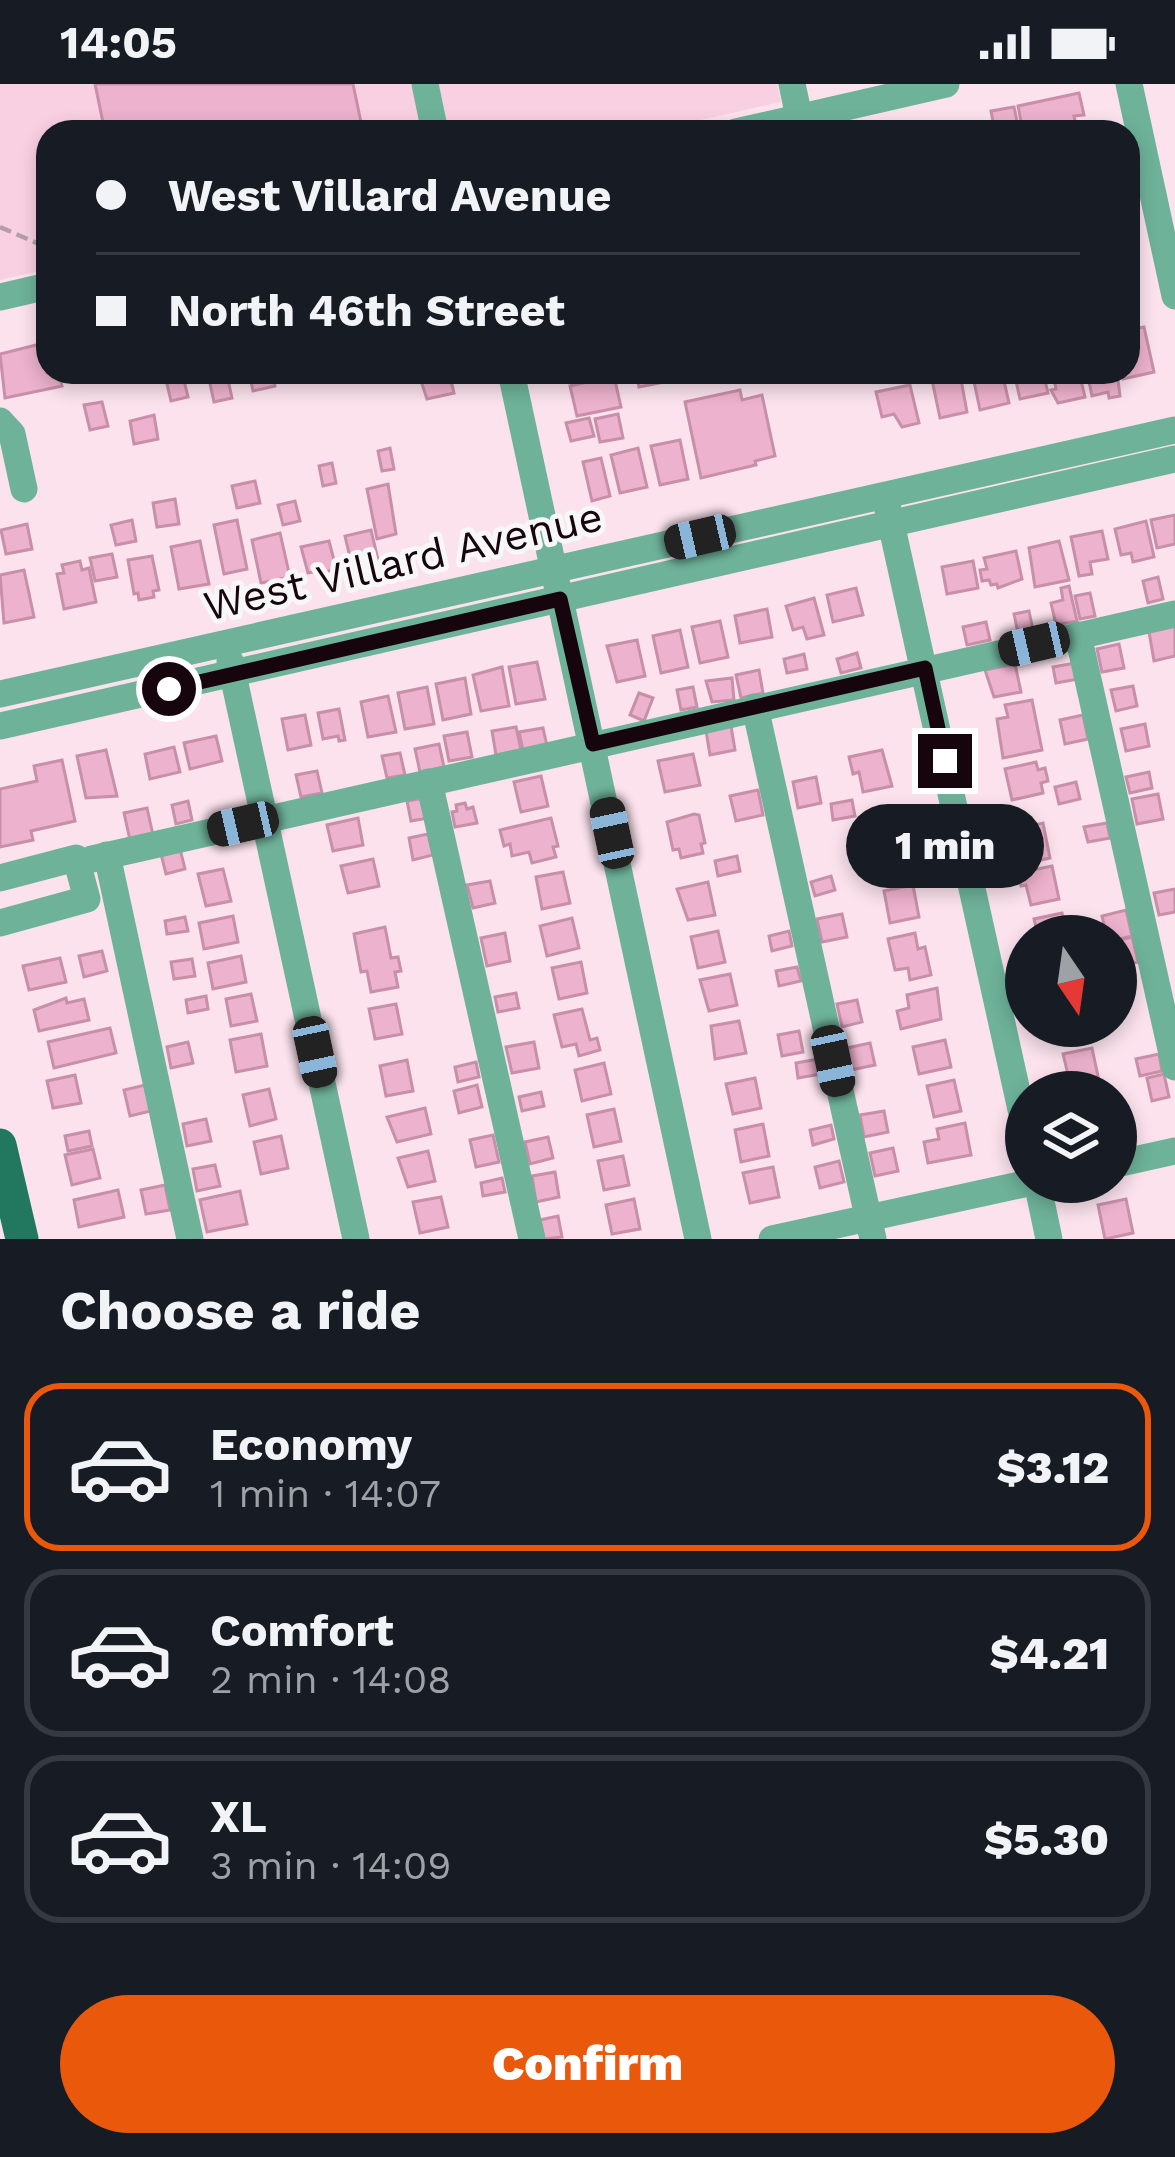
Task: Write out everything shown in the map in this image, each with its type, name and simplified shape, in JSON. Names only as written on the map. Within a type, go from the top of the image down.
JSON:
[{"type":"main road","points":[[0,1145],[22,1239]]},
{"type":"street","points":[[424,84],[432,120]]},
{"type":"street","points":[[792,84],[799,117]]},
{"type":"street","points":[[786,120],[946,84]]},
{"type":"street","points":[[1129,84],[1137,120]]},
{"type":"street","points":[[1140,135],[1175,296]]},
{"type":"street","points":[[0,297],[36,289]]},
{"type":"street","points":[[514,384],[698,1239]]},
{"type":"street","points":[[0,422],[12,434],[24,489]]},
{"type":"street","name":"West Villard Avenue","points":[[0,726],[560,599],[1175,430]]},
{"type":"street","name":"West Villard Avenue","points":[[0,694],[554,570],[1175,459]]},
{"type":"street","points":[[888,509],[1013,1071]]},
{"type":"street","points":[[190,1239],[99,857],[1175,614]]},
{"type":"street","points":[[1078,635],[1175,1066]]},
{"type":"street","points":[[226,645],[356,1239]]},
{"type":"street","points":[[755,707],[870,1228]]},
{"type":"street","points":[[429,782],[532,1239]]},
{"type":"street","points":[[0,878],[76,858],[87,899],[0,923]]},
{"type":"street","points":[[1137,1159],[1175,1150]]},
{"type":"street","points":[[772,1239],[870,1228],[1005,1190]]},
{"type":"street","points":[[1040,1203],[1049,1239]]},
{"type":"path","points":[[0,227],[36,243]]},
{"type":"shaded area","points":[[0,84],[777,84],[781,102],[701,120],[36,120],[36,272],[0,280]]},
{"type":"building","points":[[95,84],[353,84],[360,120],[102,120]]},
{"type":"building","points":[[1079,93],[1084,115],[1074,116],[1075,120],[1021,120],[1018,106]]},
{"type":"building","points":[[1014,107],[1017,120],[993,120],[991,111]]},
{"type":"building","points":[[1144,327],[1154,372],[1140,375],[1140,328]]},
{"type":"building","points":[[36,345],[36,384],[62,386],[5,398],[0,354]]},
{"type":"building","points":[[167,384],[185,384],[188,397],[171,401]]},
{"type":"building","points":[[210,384],[229,384],[232,398],[214,402]]},
{"type":"building","points":[[252,384],[275,384],[275,386],[253,391]]},
{"type":"building","points":[[422,384],[452,384],[454,393],[427,399]]},
{"type":"building","points":[[616,384],[621,407],[577,416],[570,386]]},
{"type":"building","points":[[933,384],[962,384],[967,412],[940,418]]},
{"type":"building","points":[[975,384],[1005,384],[1009,403],[980,410]]},
{"type":"building","points":[[1017,384],[1046,384],[1048,393],[1020,399]]},
{"type":"building","points":[[1055,384],[1082,384],[1085,397],[1058,403],[1051,390],[1056,389]]},
{"type":"building","points":[[1090,384],[1118,384],[1120,396],[1109,398],[1108,392],[1092,396]]},
{"type":"building","points":[[910,385],[919,423],[902,427],[894,414],[882,417],[876,392]]},
{"type":"building","points":[[740,390],[742,400],[762,395],[775,456],[701,478],[685,402]]},
{"type":"building","points":[[102,402],[108,426],[90,430],[84,405]]},
{"type":"building","points":[[618,414],[623,438],[600,442],[595,419]]},
{"type":"building","points":[[154,415],[158,439],[134,444],[130,421]]},
{"type":"building","points":[[589,418],[594,436],[571,441],[566,423]]},
{"type":"building","points":[[680,440],[688,479],[660,485],[651,446]]},
{"type":"building","points":[[390,448],[394,469],[382,471],[378,451]]},
{"type":"building","points":[[638,448],[647,487],[620,493],[611,455]]},
{"type":"building","points":[[601,458],[610,496],[592,501],[583,462]]},
{"type":"building","points":[[332,463],[336,483],[323,486],[319,466]]},
{"type":"building","points":[[255,481],[260,503],[237,508],[232,486]]},
{"type":"building","points":[[388,484],[396,534],[377,539],[367,489]]},
{"type":"building","points":[[175,499],[179,524],[157,527],[153,503]]},
{"type":"building","points":[[295,501],[300,521],[283,525],[278,505]]},
{"type":"building","points":[[1175,515],[1175,544],[1157,548],[1151,520]]},
{"type":"building","points":[[132,520],[136,541],[116,545],[111,525]]},
{"type":"building","points":[[237,520],[247,569],[224,574],[214,525]]},
{"type":"building","points":[[1146,521],[1154,557],[1133,562],[1131,553],[1121,555],[1115,529]]},
{"type":"building","points":[[27,524],[32,549],[6,554],[1,530]]},
{"type":"building","points":[[371,530],[379,564],[353,570],[345,536]]},
{"type":"building","points":[[1102,531],[1108,559],[1090,562],[1092,574],[1079,576],[1071,537]]},
{"type":"building","points":[[280,533],[290,577],[261,583],[252,540]]},
{"type":"building","points":[[200,541],[209,584],[179,589],[171,547]]},
{"type":"building","points":[[329,541],[336,568],[319,575],[318,571],[308,573],[301,547]]},
{"type":"building","points":[[1059,541],[1069,580],[1035,587],[1029,548]]},
{"type":"building","points":[[1016,551],[1022,579],[998,588],[989,580],[982,581],[980,570],[987,569],[984,558]]},
{"type":"building","points":[[112,554],[117,577],[95,581],[90,558]]},
{"type":"building","points":[[152,556],[159,590],[153,591],[154,597],[139,600],[128,560]]},
{"type":"building","points":[[80,561],[82,570],[89,568],[96,602],[64,609],[57,574],[64,573],[62,565]]},
{"type":"building","points":[[973,561],[978,588],[947,594],[942,567]]},
{"type":"building","points":[[24,570],[34,617],[4,623],[0,575]]},
{"type":"building","points":[[1158,577],[1163,599],[1148,603],[1143,581]]},
{"type":"building","points":[[1069,586],[1077,621],[1056,625],[1051,603],[1063,600],[1061,588]]},
{"type":"building","points":[[856,588],[863,615],[833,622],[827,595]]},
{"type":"building","points":[[1090,593],[1095,616],[1080,619],[1075,596]]},
{"type":"building","points":[[814,598],[824,635],[807,639],[803,627],[793,630],[786,606]]},
{"type":"building","points":[[767,609],[772,637],[740,643],[735,616]]},
{"type":"building","points":[[1029,611],[1033,630],[1018,633],[1014,614]]},
{"type":"building","points":[[720,621],[728,657],[700,663],[692,627]]},
{"type":"building","points":[[986,622],[990,640],[967,645],[963,627]]},
{"type":"building","points":[[1175,626],[1175,656],[1154,661],[1149,632]]},
{"type":"building","points":[[680,630],[688,667],[661,673],[653,636]]},
{"type":"building","points":[[637,640],[645,676],[617,682],[607,646]]},
{"type":"building","points":[[1119,644],[1124,668],[1102,672],[1097,649]]},
{"type":"building","points":[[857,653],[861,668],[841,673],[837,659]]},
{"type":"building","points":[[804,654],[807,669],[787,673],[784,659]]},
{"type":"building","points":[[537,662],[545,699],[516,704],[509,667]]},
{"type":"building","points":[[1075,663],[1078,679],[1056,683],[1053,667]]},
{"type":"building","points":[[1015,664],[1021,692],[994,697],[985,670]]},
{"type":"building","points":[[502,667],[509,706],[481,711],[473,675]]},
{"type":"building","points":[[759,670],[763,693],[741,698],[736,675]]},
{"type":"building","points":[[465,678],[471,714],[443,720],[436,684]]},
{"type":"building","points":[[732,678],[734,700],[712,702],[706,681]]},
{"type":"building","points":[[1133,686],[1137,706],[1116,711],[1111,690]]},
{"type":"building","points":[[427,687],[434,724],[405,729],[398,693]]},
{"type":"building","points":[[693,687],[697,707],[681,710],[677,690]]},
{"type":"building","points":[[639,693],[653,698],[644,721],[630,715]]},
{"type":"building","points":[[388,696],[396,732],[368,737],[361,702]]},
{"type":"building","points":[[1032,700],[1042,750],[1003,758],[997,719],[1008,717],[1005,705]]},
{"type":"building","points":[[339,709],[345,740],[339,741],[338,736],[323,739],[318,713]]},
{"type":"building","points":[[305,715],[311,745],[288,750],[282,719]]},
{"type":"building","points":[[1083,715],[1088,739],[1065,744],[1060,720]]},
{"type":"building","points":[[1145,724],[1149,746],[1126,751],[1121,729]]},
{"type":"building","points":[[731,726],[735,750],[710,755],[706,731]]},
{"type":"building","points":[[516,727],[521,750],[496,755],[492,731]]},
{"type":"building","points":[[543,728],[547,746],[523,750],[519,732]]},
{"type":"building","points":[[467,732],[472,757],[449,761],[444,736]]},
{"type":"building","points":[[216,736],[222,761],[190,769],[184,743]]},
{"type":"building","points":[[439,744],[444,767],[420,772],[415,749]]},
{"type":"building","points":[[174,747],[180,772],[150,779],[145,754]]},
{"type":"building","points":[[106,750],[117,796],[86,798],[77,756]]},
{"type":"building","points":[[882,750],[892,786],[863,792],[859,772],[853,774],[849,757]]},
{"type":"building","points":[[400,753],[405,775],[387,778],[382,756]]},
{"type":"building","points":[[693,754],[700,785],[665,792],[658,761]]},
{"type":"building","points":[[62,760],[75,821],[31,831],[33,840],[0,847],[0,789],[37,781],[34,766]]},
{"type":"building","points":[[1036,762],[1038,770],[1045,768],[1048,781],[1041,783],[1043,793],[1012,800],[1005,769]]},
{"type":"building","points":[[317,771],[322,793],[301,797],[296,775]]},
{"type":"building","points":[[1149,772],[1152,788],[1130,793],[1126,777]]},
{"type":"building","points":[[541,776],[548,806],[521,812],[514,782]]},
{"type":"building","points":[[816,777],[821,803],[798,808],[793,782]]},
{"type":"building","points":[[1076,782],[1080,799],[1059,804],[1055,787]]},
{"type":"building","points":[[758,790],[763,815],[736,821],[730,796]]},
{"type":"building","points":[[1158,794],[1163,819],[1137,824],[1132,799]]},
{"type":"building","points":[[424,798],[428,818],[411,821],[407,801]]},
{"type":"building","points":[[852,800],[855,816],[833,820],[831,804]]},
{"type":"building","points":[[188,801],[192,820],[176,824],[172,805]]},
{"type":"building","points":[[465,803],[467,809],[473,807],[477,823],[455,827],[452,812]]},
{"type":"building","points":[[895,807],[901,835],[876,841],[870,812]]},
{"type":"building","points":[[147,808],[153,835],[130,840],[124,813]]},
{"type":"building","points":[[699,815],[703,853],[681,858],[679,849],[673,850],[667,822]]},
{"type":"building","points":[[358,818],[363,845],[333,851],[327,825]]},
{"type":"building","points":[[551,818],[556,857],[532,863],[529,852],[512,856],[510,844],[504,846],[500,830]]},
{"type":"building","points":[[1043,823],[1050,858],[1022,864],[1014,830]]},
{"type":"building","points":[[1107,823],[1110,838],[1088,842],[1084,827]]},
{"type":"building","points":[[428,834],[433,855],[413,860],[409,838]]},
{"type":"building","points":[[904,846],[909,875],[883,879],[879,851]]},
{"type":"building","points":[[180,849],[185,869],[166,874],[161,854]]},
{"type":"building","points":[[737,856],[740,871],[718,876],[715,861]]},
{"type":"building","points":[[373,859],[379,886],[348,893],[341,866]]},
{"type":"building","points":[[1052,866],[1059,899],[1031,905],[1018,873]]},
{"type":"building","points":[[223,869],[231,901],[206,906],[198,874]]},
{"type":"building","points":[[563,872],[570,903],[542,909],[536,877]]},
{"type":"building","points":[[831,876],[835,890],[815,896],[811,882]]},
{"type":"building","points":[[490,881],[495,903],[473,908],[467,885]]},
{"type":"building","points":[[708,882],[715,915],[688,920],[677,889]]},
{"type":"building","points":[[913,885],[919,917],[890,923],[884,891]]},
{"type":"building","points":[[1175,889],[1175,912],[1159,915],[1154,893]]},
{"type":"building","points":[[842,914],[847,937],[822,942],[817,919]]},
{"type":"building","points":[[233,916],[238,942],[204,949],[199,923]]},
{"type":"building","points":[[185,917],[188,931],[167,934],[165,921]]},
{"type":"building","points":[[572,918],[579,948],[547,956],[540,926]]},
{"type":"building","points":[[385,927],[391,958],[398,957],[398,987],[371,992],[367,971],[361,972],[354,934]]},
{"type":"building","points":[[718,931],[725,962],[698,968],[691,937]]},
{"type":"building","points":[[789,931],[792,946],[772,951],[769,936]]},
{"type":"building","points":[[505,933],[510,961],[487,966],[481,938]]},
{"type":"building","points":[[915,933],[918,949],[925,947],[931,975],[910,980],[908,968],[895,970],[888,939]]},
{"type":"building","points":[[102,951],[107,971],[84,977],[79,956]]},
{"type":"building","points":[[241,956],[246,982],[213,989],[208,963]]},
{"type":"building","points":[[60,958],[66,982],[29,990],[23,966]]},
{"type":"building","points":[[192,959],[195,976],[174,979],[171,962]]},
{"type":"building","points":[[581,962],[587,993],[559,999],[552,968]]},
{"type":"building","points":[[797,967],[801,981],[779,986],[776,971]]},
{"type":"building","points":[[730,974],[737,1005],[709,1011],[700,980]]},
{"type":"building","points":[[937,988],[941,1019],[901,1029],[897,1011],[909,1008],[907,995]]},
{"type":"building","points":[[516,993],[519,1008],[498,1012],[495,997]]},
{"type":"building","points":[[251,994],[257,1021],[231,1026],[226,999]]},
{"type":"building","points":[[206,996],[208,1009],[188,1013],[186,1000]]},
{"type":"building","points":[[66,998],[67,1003],[84,999],[89,1020],[39,1031],[34,1010]]},
{"type":"building","points":[[857,1000],[862,1022],[842,1027],[837,1004]]},
{"type":"building","points":[[396,1004],[402,1034],[375,1039],[369,1009]]},
{"type":"building","points":[[582,1009],[590,1040],[597,1038],[600,1050],[579,1056],[576,1044],[562,1047],[554,1015]]},
{"type":"building","points":[[739,1021],[746,1053],[715,1059],[711,1026]]},
{"type":"building","points":[[110,1028],[116,1053],[54,1068],[48,1042]]},
{"type":"building","points":[[799,1031],[803,1052],[782,1056],[778,1035]]},
{"type":"building","points":[[261,1034],[267,1066],[236,1072],[230,1040]]},
{"type":"building","points":[[945,1040],[951,1067],[919,1074],[913,1047]]},
{"type":"building","points":[[188,1042],[193,1063],[171,1068],[167,1047]]},
{"type":"building","points":[[534,1042],[539,1068],[512,1073],[506,1047]]},
{"type":"building","points":[[870,1043],[875,1065],[851,1070],[847,1048]]},
{"type":"building","points":[[1092,1048],[1097,1071],[1067,1071],[1063,1054]]},
{"type":"building","points":[[1159,1054],[1162,1071],[1140,1076],[1136,1059]]},
{"type":"building","points":[[818,1059],[821,1074],[798,1078],[796,1063]]},
{"type":"building","points":[[407,1060],[413,1091],[386,1096],[380,1066]]},
{"type":"building","points":[[476,1062],[479,1077],[458,1082],[455,1067]]},
{"type":"building","points":[[604,1063],[611,1094],[582,1101],[575,1070]]},
{"type":"building","points":[[1164,1074],[1169,1097],[1152,1101],[1147,1078]]},
{"type":"building","points":[[75,1075],[81,1103],[53,1108],[47,1081]]},
{"type":"building","points":[[755,1078],[761,1108],[733,1114],[726,1084]]},
{"type":"building","points":[[954,1080],[961,1111],[934,1117],[927,1086]]},
{"type":"building","points":[[145,1085],[151,1111],[130,1116],[124,1090]]},
{"type":"building","points":[[477,1085],[482,1107],[459,1113],[454,1091]]},
{"type":"building","points":[[269,1089],[276,1119],[250,1126],[243,1095]]},
{"type":"building","points":[[541,1092],[544,1106],[522,1111],[519,1097]]},
{"type":"building","points":[[425,1108],[431,1134],[397,1142],[387,1117]]},
{"type":"building","points":[[614,1109],[621,1141],[594,1147],[587,1115]]},
{"type":"building","points":[[884,1111],[888,1132],[864,1137],[860,1115]]},
{"type":"building","points":[[206,1119],[211,1141],[187,1146],[183,1124]]},
{"type":"building","points":[[965,1123],[971,1155],[928,1163],[924,1142],[939,1139],[937,1129]]},
{"type":"building","points":[[763,1124],[769,1156],[741,1162],[735,1130]]},
{"type":"building","points":[[831,1125],[834,1139],[813,1145],[810,1130]]},
{"type":"building","points":[[89,1131],[92,1146],[68,1151],[65,1136]]},
{"type":"building","points":[[493,1135],[499,1162],[476,1167],[470,1140]]},
{"type":"building","points":[[281,1136],[288,1168],[261,1174],[254,1142]]},
{"type":"building","points":[[548,1137],[553,1158],[530,1164],[525,1142]]},
{"type":"building","points":[[893,1148],[898,1171],[875,1176],[870,1153]]},
{"type":"building","points":[[93,1149],[100,1178],[72,1185],[65,1155]]},
{"type":"building","points":[[428,1151],[435,1181],[408,1187],[398,1158]]},
{"type":"building","points":[[623,1156],[629,1185],[604,1190],[598,1161]]},
{"type":"building","points":[[839,1161],[844,1182],[820,1188],[815,1167]]},
{"type":"building","points":[[215,1165],[220,1186],[197,1191],[193,1169]]},
{"type":"building","points":[[773,1167],[779,1197],[750,1203],[743,1173]]},
{"type":"building","points":[[555,1172],[559,1197],[536,1202],[532,1176]]},
{"type":"building","points":[[502,1178],[505,1192],[483,1196],[481,1183]]},
{"type":"building","points":[[165,1185],[170,1210],[146,1214],[141,1190]]},
{"type":"building","points":[[118,1190],[124,1217],[79,1227],[74,1200]]},
{"type":"building","points":[[240,1191],[247,1224],[207,1232],[200,1200]]},
{"type":"building","points":[[441,1197],[448,1227],[420,1233],[413,1202]]},
{"type":"building","points":[[634,1199],[640,1229],[612,1234],[606,1205]]},
{"type":"building","points":[[1127,1203],[1133,1233],[1105,1239],[1098,1205]]},
{"type":"building","points":[[558,1216],[562,1237],[544,1239],[540,1220]]},
{"type":"route","points":[[169,689],[560,599],[593,744],[925,668],[945,761]]}]
